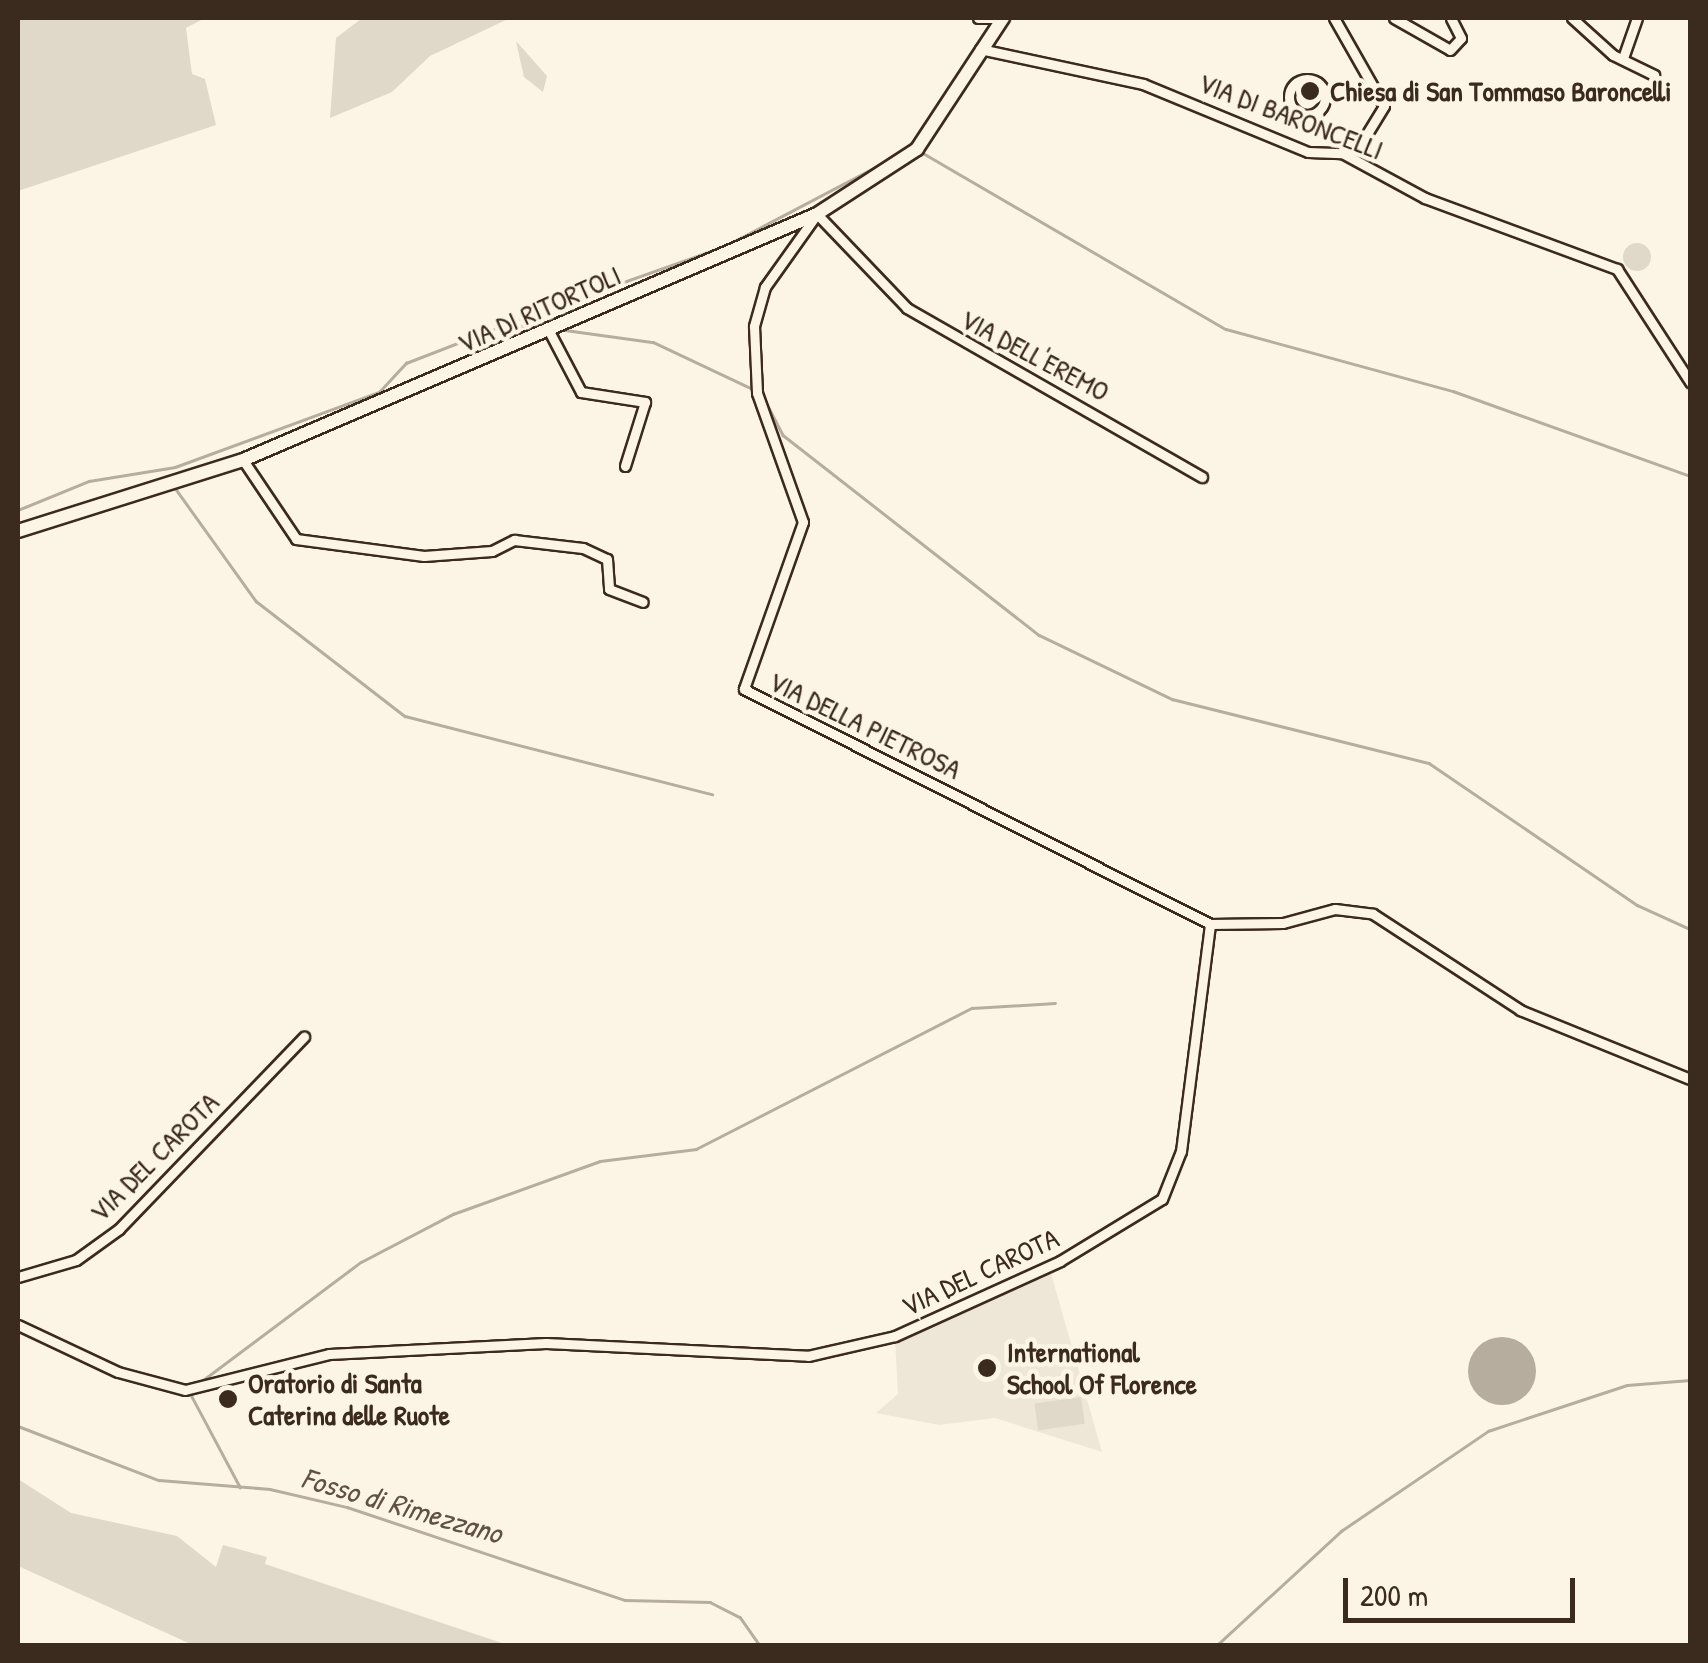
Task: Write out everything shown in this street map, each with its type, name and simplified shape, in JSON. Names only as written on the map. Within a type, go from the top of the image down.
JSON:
[{"type":"street","points":[[978,18],[999,18]]},
{"type":"street","name":"VIA DI RITORTOLI","points":[[18,532],[243,460],[817,214],[917,149],[979,57],[999,18]]},
{"type":"street","points":[[1334,18],[1384,106],[1358,150],[1342,154]]},
{"type":"street","points":[[1394,18],[1450,50],[1461,38],[1451,18]]},
{"type":"street","points":[[1572,18],[1623,58],[1654,75]]},
{"type":"street","points":[[1623,58],[1638,18]]},
{"type":"street","name":"VIA DI BARONCELLI","points":[[979,57],[1143,84],[1308,152],[1342,154],[1425,198],[1617,269],[1690,382]]},
{"type":"street","name":"VIA DI BARONCELLI","points":[[1308,74],[1327,88],[1310,121],[1288,98],[1308,74]]},
{"type":"street","name":"VIA DELL'EREMO","points":[[817,214],[907,308],[1202,477]]},
{"type":"street","name":"VIA DELLA PIETROSA","points":[[817,214],[765,287],[754,326],[757,393],[803,522],[744,689],[1210,924]]},
{"type":"street","points":[[549,331],[581,392],[644,402],[626,466]]},
{"type":"street","points":[[243,460],[296,538],[424,556],[492,551],[514,540],[583,548],[607,559],[612,592],[642,602]]},
{"type":"street","points":[[1210,924],[1282,922],[1335,909],[1373,914],[1520,1010],[1690,1079]]},
{"type":"street","name":"VIA DEL CAROTA","points":[[18,1326],[118,1372],[184,1390],[329,1354],[546,1343],[808,1356],[895,1336],[1060,1262],[1162,1199],[1181,1152],[1210,924]]},
{"type":"street","name":"VIA DEL CAROTA","points":[[18,1277],[76,1260],[119,1229],[304,1037]]},
{"type":"shaded area","points":[[18,18],[205,18],[186,28],[192,74],[205,79],[216,125],[18,191]]},
{"type":"shaded area","points":[[510,18],[430,56],[392,92],[330,118],[336,38],[361,19]]},
{"type":"shaded area","points":[[516,41],[547,76],[543,92],[524,77]]},
{"type":"shaded area","points":[[1637,243],[1647,247],[1651,257],[1647,267],[1637,271],[1627,267],[1623,257],[1627,247]]},
{"type":"shaded area","name":"International School Of Florence","points":[[1050,1270],[1102,1452],[995,1418],[939,1425],[876,1413],[898,1394],[895,1340]]},
{"type":"shaded area","points":[[1502,1337],[1526,1347],[1536,1371],[1526,1395],[1502,1405],[1478,1395],[1468,1371],[1478,1347]]},
{"type":"shaded area","points":[[1081,1397],[1085,1424],[1038,1430],[1034,1404]]},
{"type":"shaded area","points":[[18,1479],[71,1513],[177,1536],[216,1567],[223,1545],[267,1557],[265,1564],[508,1645],[193,1645],[18,1566]]},
{"type":"waterway","points":[[505,324],[723,247],[906,151]]},
{"type":"waterway","points":[[923,153],[1226,329],[1453,391],[1690,476]]},
{"type":"waterway","points":[[510,325],[542,327]]},
{"type":"waterway","points":[[18,510],[89,481],[175,467],[379,392],[406,363],[502,326]]},
{"type":"waterway","points":[[565,330],[653,342],[755,390]]},
{"type":"waterway","points":[[762,394],[783,435],[1039,635],[1172,699],[1429,763],[1637,905],[1690,929]]},
{"type":"waterway","points":[[173,485],[256,601],[405,716],[712,794]]},
{"type":"waterway","points":[[199,1383],[361,1262],[453,1214],[600,1161],[696,1149],[972,1008],[1055,1003]]},
{"type":"waterway","points":[[1216,1646],[1341,1531],[1488,1431],[1627,1385],[1690,1380]]},
{"type":"waterway","points":[[189,1391],[240,1487]]},
{"type":"waterway","name":"Fosso di Rimezzano","points":[[18,1426],[159,1480],[270,1489],[347,1507],[625,1600],[710,1602],[740,1617],[760,1646]]},
{"type":"place","name":"Chiesa di San Tommaso Baroncelli","points":[[1310,91]]},
{"type":"place","name":"International School Of Florence","points":[[987,1368]]},
{"type":"place","name":"Oratorio di Santa Caterina delle Ruote","points":[[228,1399]]}]
